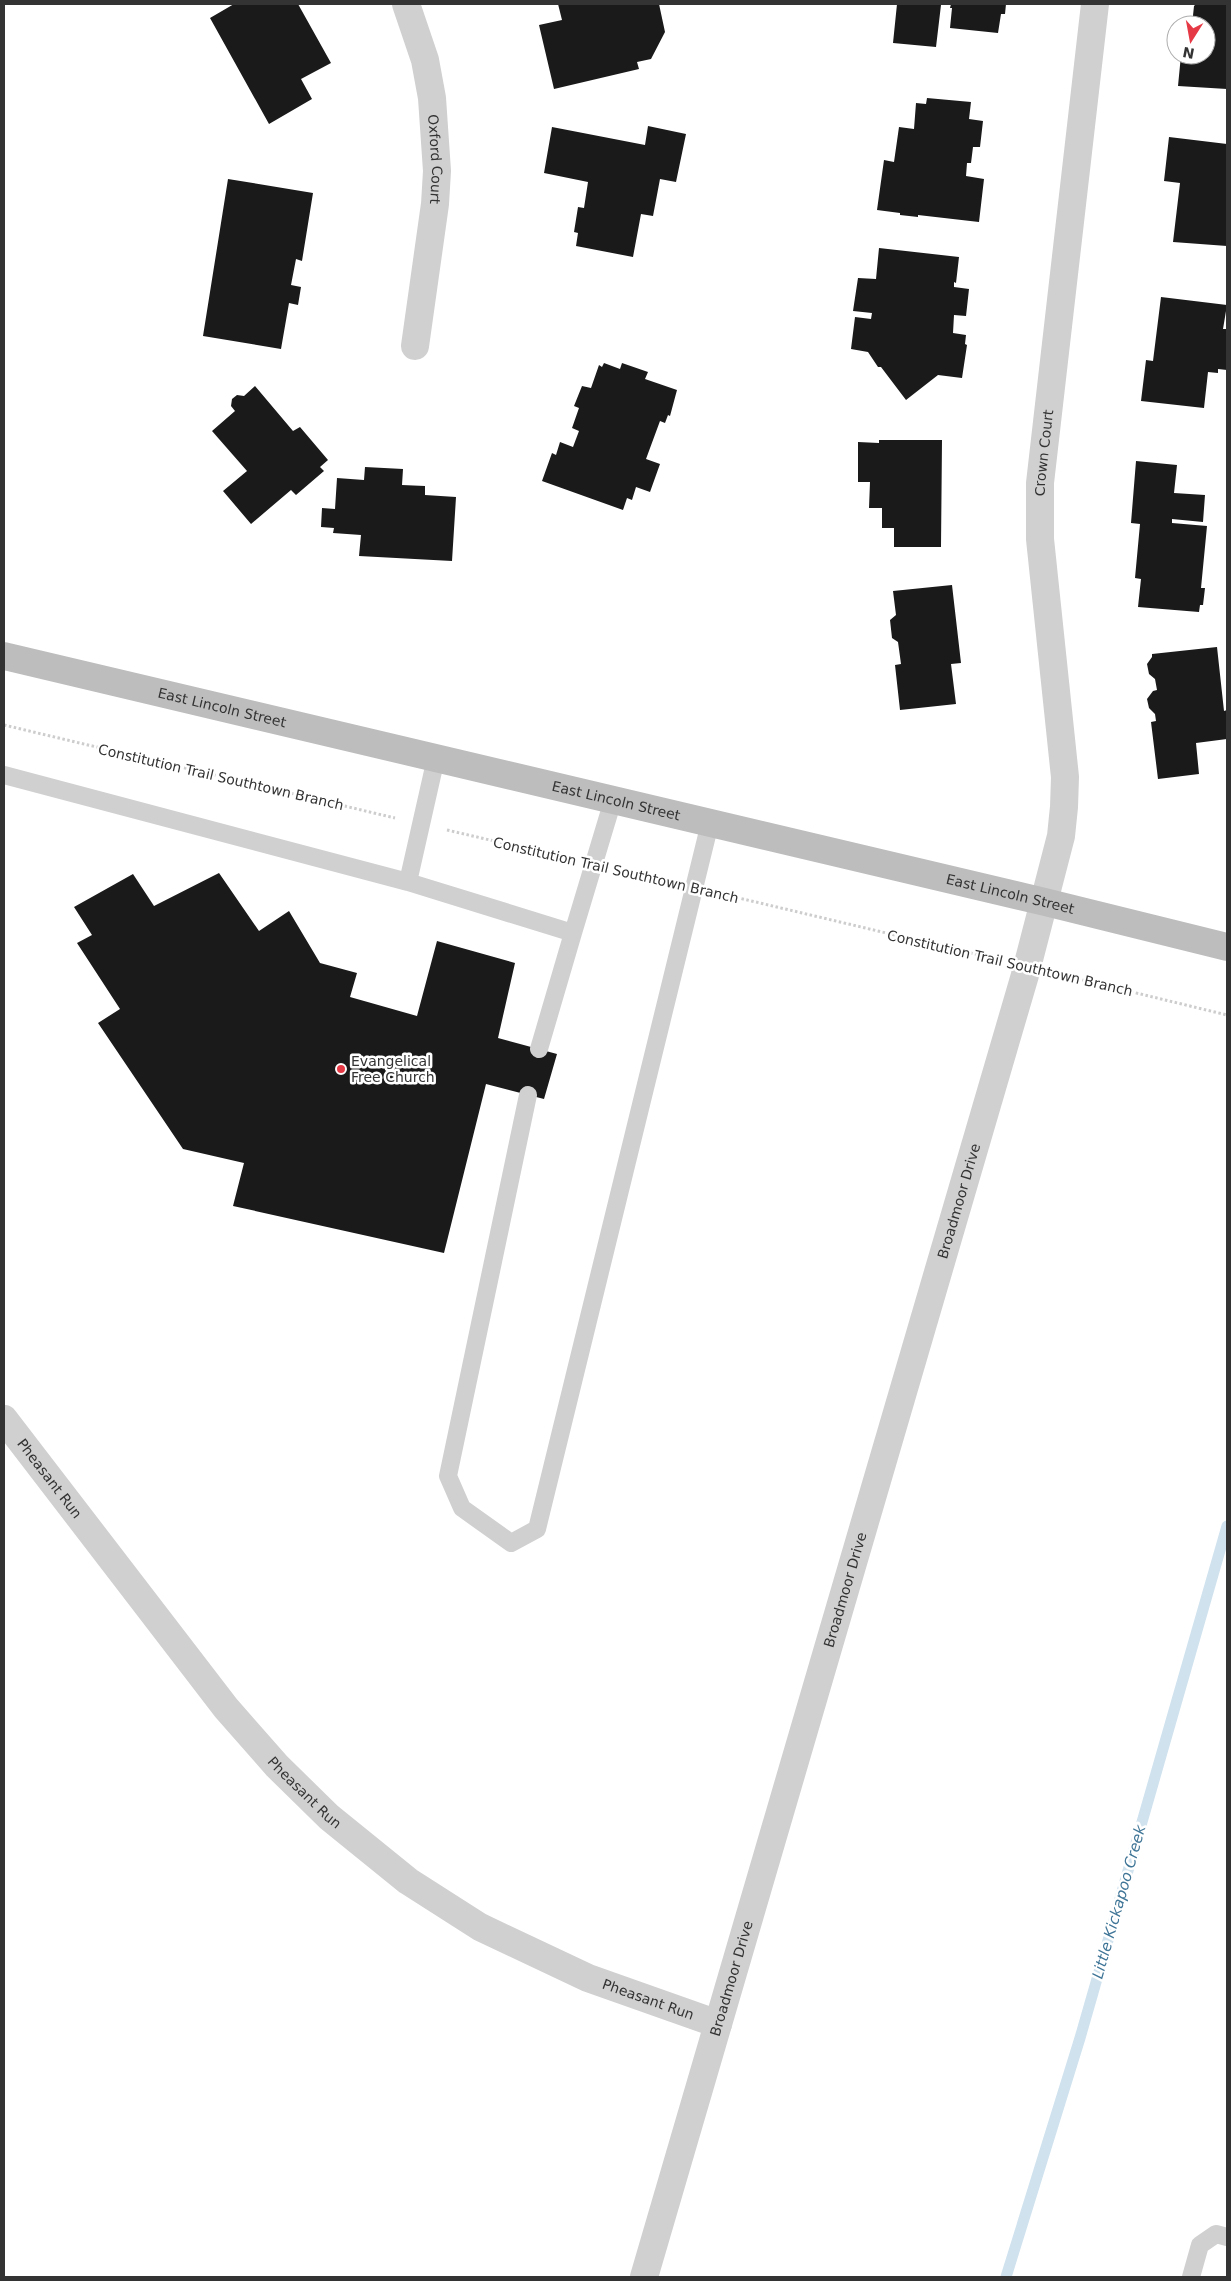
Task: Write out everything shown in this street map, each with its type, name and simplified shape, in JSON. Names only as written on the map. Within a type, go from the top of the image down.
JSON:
[{"type":"main road","name":"East Lincoln Street","points":[[4,656],[1045,902],[1227,947]]},
{"type":"street","name":"Oxford Court","points":[[406,4],[425,60],[432,98],[437,171],[435,204],[415,346]]},
{"type":"street","name":"Crown Court","points":[[1045,902],[1060,836],[1064,807],[1065,777],[1040,539],[1040,483],[1096,4]]},
{"type":"street","name":"Broadmoor Drive","points":[[644,2277],[1045,902]]},
{"type":"street","name":"Pheasant Run","points":[[4,1419],[226,1708],[276,1766],[329,1817],[408,1881],[480,1927],[588,1978],[718,2024]]},
{"type":"lane","points":[[408,882],[436,758]]},
{"type":"lane","points":[[4,775],[408,882],[573,933]]},
{"type":"lane","points":[[539,1049],[613,800]]},
{"type":"lane","points":[[528,1095],[448,1476],[462,1508],[511,1543],[537,1529],[692,888],[710,823]]},
{"type":"lane","points":[[1191,2277],[1200,2245],[1216,2234],[1227,2237]]},
{"type":"path","name":"Constitution Trail Southtown Branch","points":[[4,725],[1227,1015]]},
{"type":"building","points":[[234,4],[298,4],[331,63],[301,79],[312,99],[269,124],[210,18]]},
{"type":"building","points":[[558,4],[659,4],[665,32],[651,59],[637,62],[639,69],[554,89],[539,25],[562,20]]},
{"type":"building","points":[[897,4],[941,5],[936,47],[893,43]]},
{"type":"building","points":[[951,4],[1006,4],[1005,14],[1001,14],[998,33],[950,28]]},
{"type":"building","points":[[1196,4],[1227,4],[1227,89],[1178,86],[1180,65],[1216,65],[1216,15],[1193,15]]},
{"type":"building","points":[[927,98],[971,102],[969,119],[983,121],[980,147],[973,147],[971,163],[967,163],[966,176],[984,179],[979,222],[918,215],[918,217],[900,215],[900,213],[877,210],[884,160],[894,162],[899,127],[914,129],[916,103],[926,104]]},
{"type":"building","points":[[648,126],[686,134],[676,182],[660,179],[653,216],[641,214],[633,257],[576,246],[578,233],[574,232],[578,207],[584,208],[588,182],[544,173],[552,127],[645,145]]},
{"type":"building","points":[[1169,137],[1227,144],[1227,246],[1173,242],[1180,183],[1164,181]]},
{"type":"building","points":[[228,179],[313,193],[302,261],[296,259],[291,285],[301,287],[298,305],[289,303],[281,349],[203,336]]},
{"type":"building","points":[[879,248],[959,257],[954,287],[969,289],[966,316],[954,315],[953,333],[966,335],[965,344],[967,345],[962,378],[938,375],[906,400],[868,352],[851,349],[855,317],[871,319],[872,313],[853,311],[858,278],[876,279]]},
{"type":"building","points":[[1161,297],[1227,305],[1223,329],[1227,329],[1227,370],[1218,369],[1218,373],[1208,372],[1204,408],[1141,401],[1146,360],[1153,361]]},
{"type":"building","points":[[604,363],[620,369],[622,363],[648,372],[645,379],[677,390],[670,416],[668,415],[665,423],[660,421],[646,459],[660,464],[650,492],[636,487],[632,500],[627,498],[623,510],[542,481],[552,453],[556,455],[560,442],[573,447],[579,431],[572,428],[579,408],[574,406],[582,386],[591,388],[599,365],[602,367]]},
{"type":"building","points":[[255,386],[293,431],[300,427],[328,460],[320,467],[324,471],[296,495],[291,490],[251,524],[223,491],[247,471],[212,431],[235,411],[231,406],[232,399],[237,395],[244,396]]},
{"type":"building","points":[[879,440],[942,440],[941,547],[894,547],[894,528],[882,528],[882,508],[869,508],[870,482],[858,482],[858,442],[879,443]]},
{"type":"building","points":[[1136,461],[1177,465],[1174,493],[1205,495],[1203,522],[1172,519],[1172,523],[1207,526],[1201,588],[1205,588],[1203,605],[1200,605],[1199,612],[1138,607],[1141,579],[1135,578],[1140,524],[1131,523]]},
{"type":"building","points":[[365,467],[403,469],[402,485],[425,486],[425,495],[456,497],[452,561],[359,556],[361,535],[333,533],[334,528],[321,527],[322,508],[335,509],[337,478],[364,480]]},
{"type":"building","points":[[952,585],[961,663],[951,664],[956,704],[900,710],[895,665],[901,664],[898,642],[892,638],[890,620],[896,615],[893,591]]},
{"type":"building","points":[[1217,647],[1224,711],[1227,710],[1227,739],[1196,743],[1199,774],[1158,779],[1151,722],[1156,721],[1155,714],[1149,708],[1147,699],[1153,691],[1157,690],[1155,679],[1149,674],[1147,664],[1152,654]]},
{"type":"building","name":"Evangelical Free Church","points":[[219,873],[259,931],[289,911],[320,963],[357,973],[350,997],[417,1016],[437,941],[515,963],[498,1038],[557,1054],[544,1099],[486,1084],[444,1253],[233,1206],[244,1163],[183,1149],[98,1023],[120,1009],[77,943],[92,935],[74,907],[133,874],[154,906]]},
{"type":"waterway","name":"Little Kickapoo Creek","points":[[1006,2277],[1080,2038],[1227,1526]]},
{"type":"place","name":"Evangelical Free Church","points":[[341,1069]]}]
